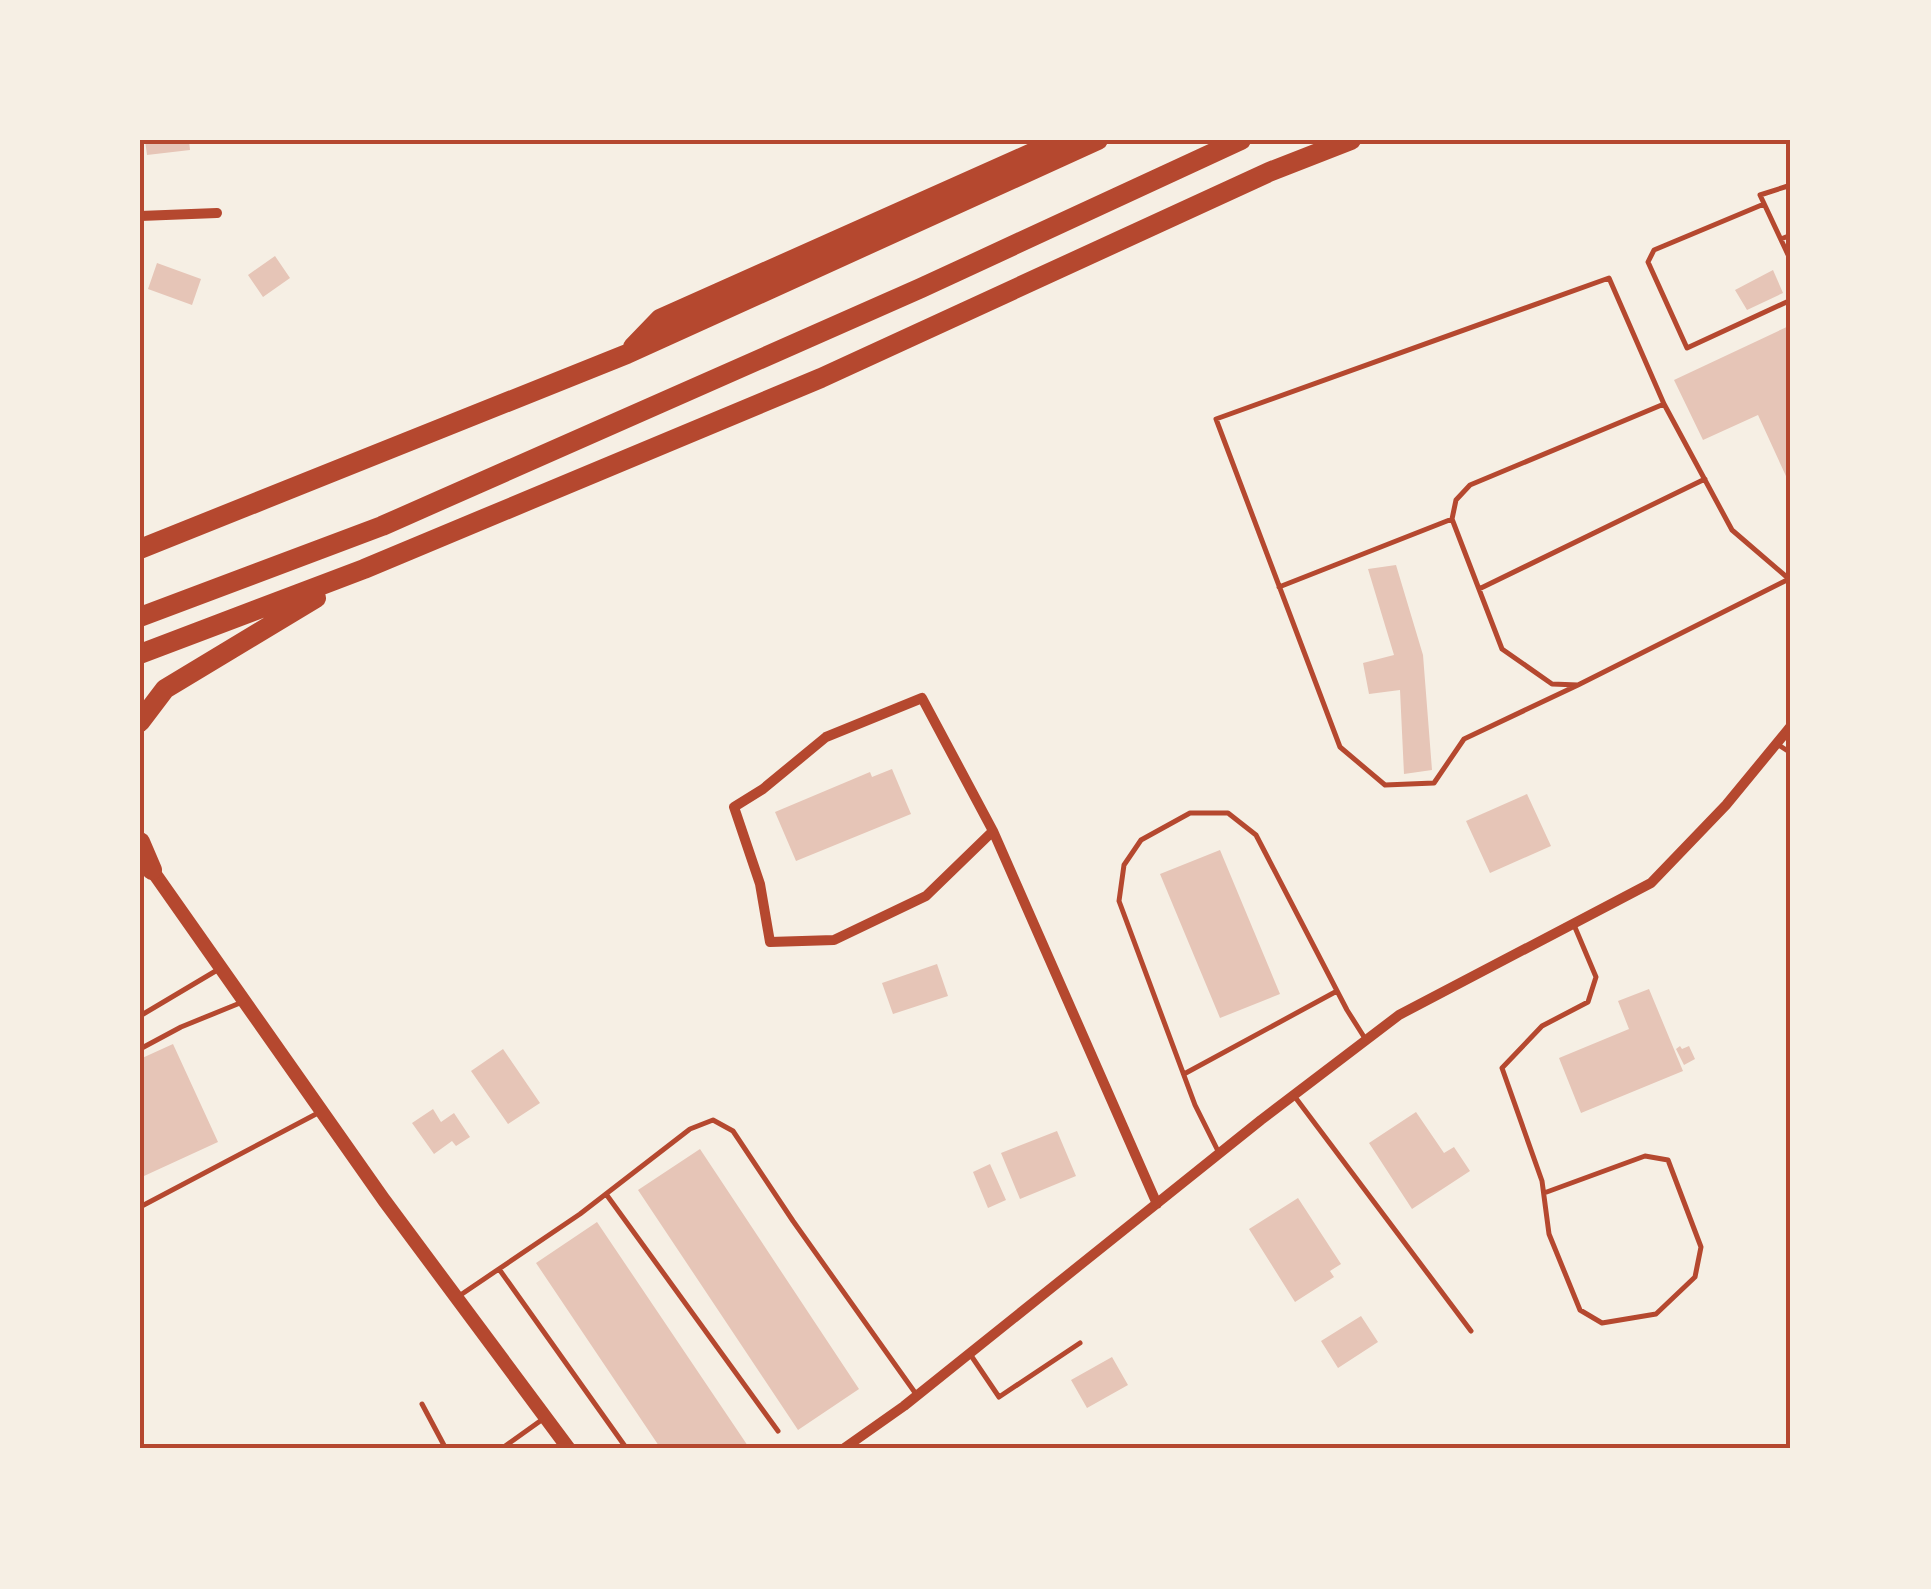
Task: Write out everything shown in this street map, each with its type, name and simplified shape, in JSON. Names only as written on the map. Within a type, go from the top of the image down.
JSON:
[{"type":"highway","points":[[627,354],[660,319],[1061,140]]},
{"type":"highway","points":[[140,549],[627,354],[1098,140]]},
{"type":"highway","points":[[140,617],[382,526],[921,288],[1241,140]]},
{"type":"highway","points":[[140,654],[364,570],[821,378],[1269,172],[1351,140]]},
{"type":"highway","points":[[140,722],[165,689],[364,570]]},
{"type":"highway","points":[[140,842],[146,865]]},
{"type":"street","points":[[140,216],[217,213]]},
{"type":"street","points":[[993,831],[926,896],[834,940],[770,942],[760,884],[734,807],[826,736],[922,698],[993,831],[1158,1204]]},
{"type":"street","points":[[844,1449],[917,1396],[1398,1015],[1651,883],[1726,805],[1791,726]]},
{"type":"street","points":[[146,865],[320,1111],[569,1449]]},
{"type":"lane","points":[[1791,185],[1760,195],[1791,261]]},
{"type":"lane","points":[[1764,204],[1654,250],[1648,262],[1688,348],[1791,300]]},
{"type":"lane","points":[[1780,240],[1791,235]]},
{"type":"lane","points":[[1609,278],[1664,404],[1732,530],[1790,578],[1464,738],[1434,783],[1385,785],[1340,747],[1216,419],[1609,278]]},
{"type":"lane","points":[[1578,685],[1552,684],[1502,649],[1452,519],[1456,500],[1470,485],[1664,404]]},
{"type":"lane","points":[[1479,590],[1705,479]]},
{"type":"lane","points":[[1280,587],[1452,519]]},
{"type":"lane","points":[[1776,744],[1791,753]]},
{"type":"lane","points":[[1220,1153],[1184,1074],[1119,902],[1124,866],[1141,840],[1190,813],[1228,813],[1256,835],[1366,1040]]},
{"type":"lane","points":[[1544,1194],[1646,1156],[1668,1160],[1701,1247],[1696,1276],[1656,1314],[1602,1323],[1580,1310],[1549,1234],[1544,1194],[1502,1068],[1542,1026],[1588,1002],[1596,977],[1574,925]]},
{"type":"lane","points":[[140,1016],[220,969]]},
{"type":"lane","points":[[1184,1074],[1337,991]]},
{"type":"lane","points":[[140,1049],[180,1027],[243,1002]]},
{"type":"lane","points":[[1294,1095],[1472,1331]]},
{"type":"lane","points":[[140,1208],[320,1111]]},
{"type":"lane","points":[[457,1298],[690,1130],[713,1120],[734,1131],[917,1396]]},
{"type":"lane","points":[[606,1194],[778,1431]]},
{"type":"lane","points":[[499,1269],[627,1449]]},
{"type":"lane","points":[[970,1354],[999,1397],[1080,1343]]},
{"type":"lane","points":[[422,1404],[446,1449]]},
{"type":"lane","points":[[501,1449],[545,1417]]},
{"type":"building","points":[[145,140],[189,140],[190,150],[147,155]]},
{"type":"building","points":[[275,256],[290,278],[263,297],[248,275]]},
{"type":"building","points":[[157,263],[201,279],[192,305],[148,289]]},
{"type":"building","points":[[1773,270],[1783,293],[1747,310],[1735,290]]},
{"type":"building","points":[[1791,325],[1791,487],[1758,415],[1703,440],[1674,380]]},
{"type":"building","points":[[1396,565],[1423,655],[1432,770],[1404,774],[1400,690],[1369,694],[1363,663],[1394,655],[1368,569]]},
{"type":"building","points":[[892,769],[911,814],[796,861],[775,812],[870,772],[872,777]]},
{"type":"building","points":[[1527,794],[1551,846],[1490,873],[1466,821]]},
{"type":"building","points":[[1220,850],[1280,994],[1220,1018],[1160,874]]},
{"type":"building","points":[[937,964],[948,996],[893,1014],[882,983]]},
{"type":"building","points":[[1649,989],[1683,1071],[1581,1113],[1559,1058],[1629,1029],[1618,1001]]},
{"type":"building","points":[[173,1044],[218,1142],[144,1176],[140,1167],[140,1059]]},
{"type":"building","points":[[1689,1046],[1695,1059],[1684,1065],[1676,1049]]},
{"type":"building","points":[[503,1049],[540,1103],[508,1124],[471,1071]]},
{"type":"building","points":[[433,1109],[441,1122],[454,1113],[470,1137],[456,1146],[452,1141],[434,1154],[412,1123]]},
{"type":"building","points":[[1416,1112],[1444,1153],[1454,1147],[1470,1171],[1412,1209],[1369,1143]]},
{"type":"building","points":[[1057,1131],[1076,1176],[1020,1199],[1001,1153]]},
{"type":"building","points":[[700,1149],[859,1389],[798,1430],[638,1190]]},
{"type":"building","points":[[990,1164],[1006,1200],[988,1208],[973,1172]]},
{"type":"building","points":[[1298,1198],[1341,1264],[1330,1271],[1334,1277],[1295,1302],[1249,1229]]},
{"type":"building","points":[[597,1222],[750,1449],[661,1449],[536,1263]]},
{"type":"building","points":[[1361,1316],[1378,1342],[1338,1368],[1321,1341]]},
{"type":"building","points":[[1112,1357],[1128,1385],[1087,1408],[1071,1380]]}]
